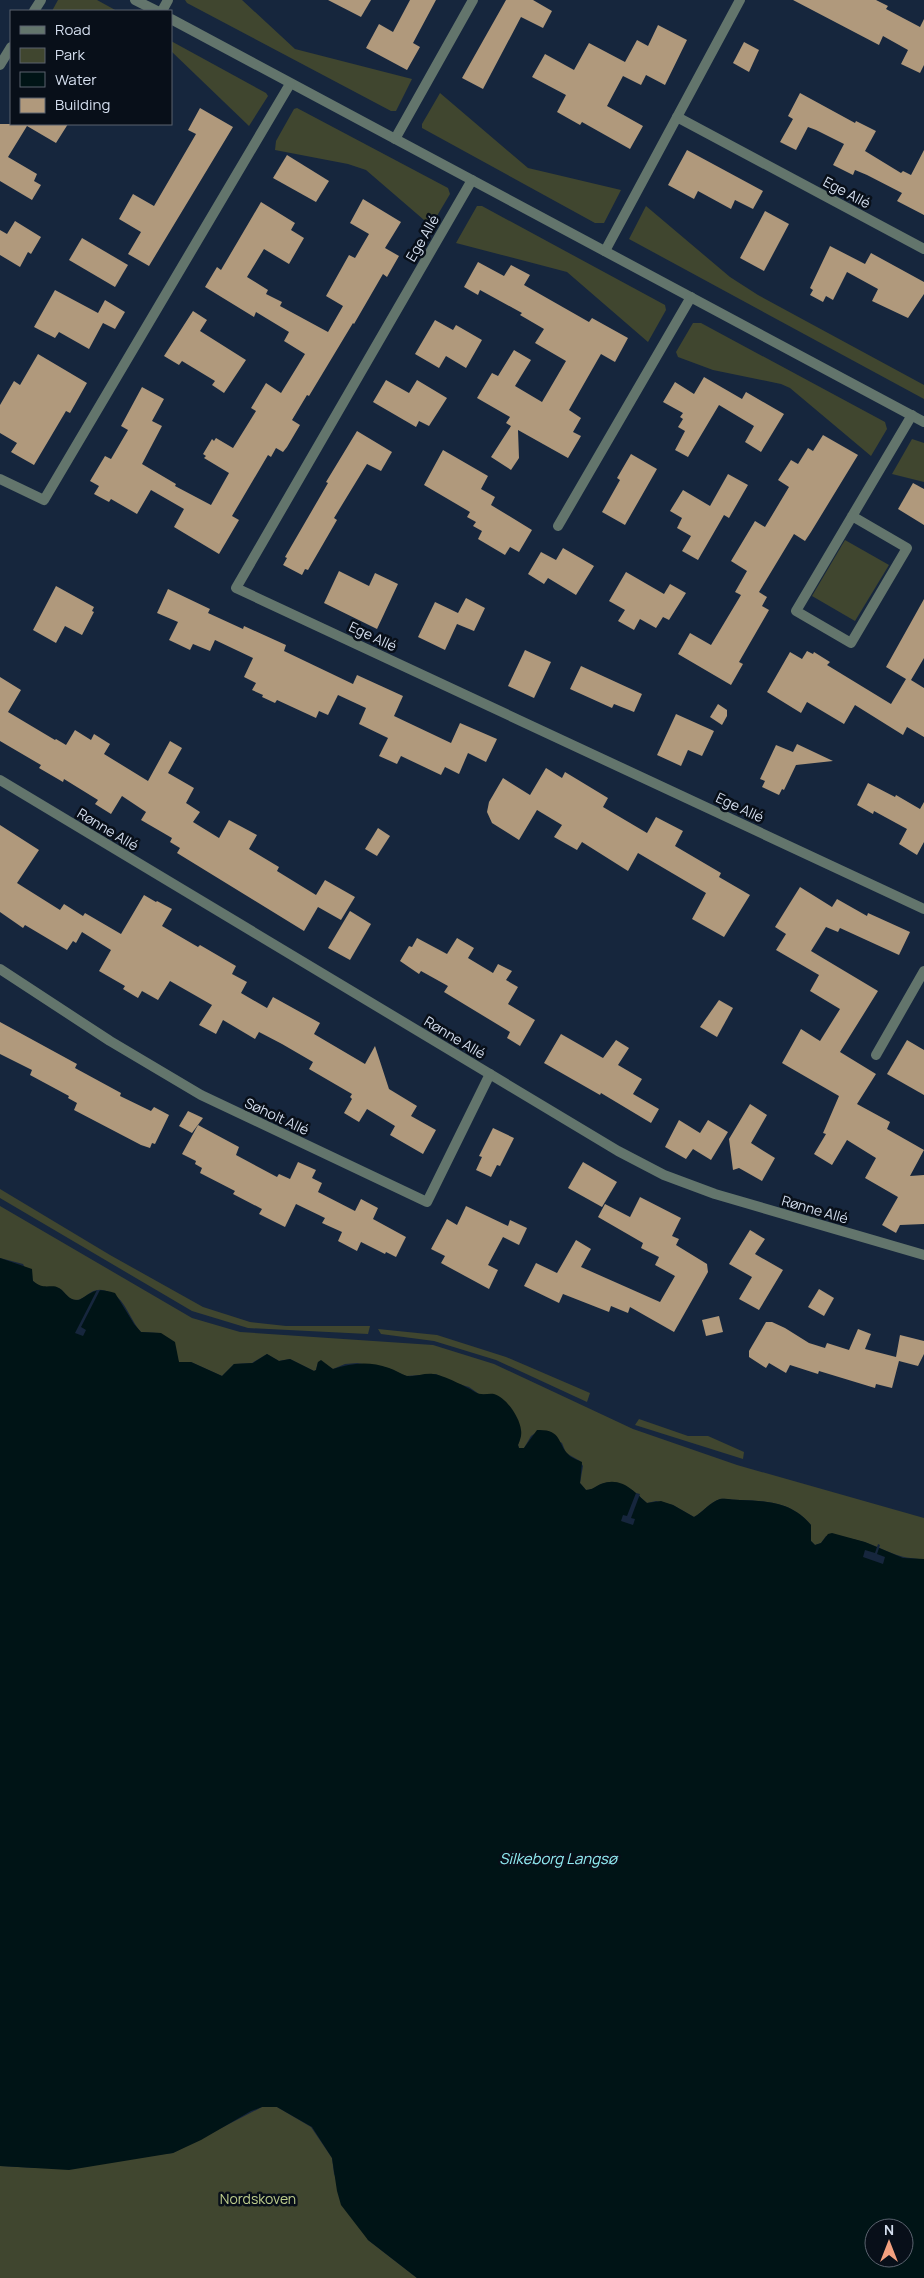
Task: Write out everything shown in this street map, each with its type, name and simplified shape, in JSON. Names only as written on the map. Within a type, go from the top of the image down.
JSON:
[{"type":"street","points":[[135,0],[154,10]]},
{"type":"street","points":[[395,139],[473,0]]},
{"type":"street","points":[[605,251],[740,0]]},
{"type":"street","points":[[172,20],[924,422]]},
{"type":"street","points":[[0,65],[10,49]]},
{"type":"street","points":[[0,479],[44,500],[290,84]]},
{"type":"street","name":"Ege Allé","points":[[677,117],[924,249]]},
{"type":"street","name":"Ege Allé","points":[[472,180],[236,588],[924,909]]},
{"type":"street","points":[[558,526],[691,297]]},
{"type":"street","points":[[852,516],[907,548],[851,643],[796,611],[852,516],[912,415]]},
{"type":"street","name":"Rønne Allé","points":[[0,780],[618,1151],[664,1175],[715,1194],[924,1255]]},
{"type":"street","name":"Søholt Allé","points":[[0,969],[110,1041],[202,1095],[427,1202],[490,1074]]},
{"type":"street","points":[[876,1054],[924,971]]},
{"type":"green space","points":[[58,0],[97,0],[115,10],[53,10]]},
{"type":"green space","points":[[185,0],[242,0],[295,49],[412,79],[396,111],[391,111],[187,3]]},
{"type":"green space","points":[[172,42],[266,93],[268,96],[249,126],[172,52]]},
{"type":"green space","points":[[440,93],[528,168],[621,190],[604,223],[595,223],[422,128],[422,124]]},
{"type":"green space","points":[[297,108],[448,188],[450,194],[431,226],[366,170],[348,164],[275,150],[276,141],[294,109]]},
{"type":"green space","points":[[477,206],[482,206],[665,305],[666,310],[648,342],[567,272],[456,243]]},
{"type":"green space","points":[[646,206],[730,277],[758,295],[924,385],[924,399],[629,239]]},
{"type":"green space","points":[[693,323],[701,323],[885,422],[887,429],[871,456],[790,388],[781,384],[713,370],[678,357],[676,352]]},
{"type":"green space","points":[[912,439],[924,443],[924,482],[892,474]]},
{"type":"green space","points":[[845,540],[889,565],[855,621],[812,596]]},
{"type":"green space","points":[[0,1189],[110,1255],[203,1307],[250,1322],[286,1326],[370,1326],[368,1334],[248,1328],[192,1311],[0,1198]]},
{"type":"green space","points":[[0,1206],[192,1318],[240,1332],[433,1345],[494,1364],[633,1429],[737,1465],[924,1518],[924,1559],[899,1556],[864,1542],[845,1538],[826,1536],[821,1543],[815,1545],[811,1541],[811,1525],[804,1517],[779,1504],[720,1499],[713,1502],[694,1517],[673,1505],[656,1501],[647,1503],[627,1486],[615,1482],[608,1482],[586,1490],[580,1483],[583,1466],[580,1461],[566,1453],[562,1443],[540,1430],[531,1436],[524,1448],[519,1448],[519,1425],[513,1412],[499,1397],[479,1394],[469,1387],[452,1382],[436,1374],[406,1376],[388,1368],[357,1363],[345,1364],[333,1369],[318,1362],[314,1371],[290,1359],[279,1361],[267,1354],[252,1363],[234,1364],[222,1376],[191,1362],[179,1362],[160,1333],[141,1332],[124,1305],[111,1293],[99,1290],[80,1299],[73,1300],[58,1288],[42,1287],[36,1284],[23,1264],[0,1258]]},
{"type":"green space","points":[[378,1329],[437,1335],[506,1357],[590,1393],[587,1402],[496,1360],[434,1341],[381,1334]]},
{"type":"green space","points":[[639,1419],[688,1436],[708,1436],[744,1452],[743,1459],[635,1425]]},
{"type":"green space","name":"Nordskoven","points":[[262,2107],[277,2107],[311,2127],[332,2158],[334,2174],[368,2240],[417,2278],[0,2278],[0,2166],[37,2168],[173,2153]]},
{"type":"water","name":"Silkeborg Langsø","points":[[0,1258],[32,1269],[33,1281],[37,1284],[59,1288],[75,1300],[79,1300],[99,1290],[115,1293],[141,1332],[161,1333],[175,1342],[179,1362],[191,1362],[222,1376],[234,1364],[253,1363],[267,1354],[279,1361],[290,1359],[314,1371],[321,1360],[333,1369],[354,1364],[368,1364],[389,1368],[407,1376],[437,1375],[477,1393],[494,1394],[503,1399],[512,1409],[520,1425],[521,1438],[518,1445],[519,1448],[524,1448],[537,1430],[545,1430],[555,1434],[569,1455],[582,1462],[580,1483],[586,1490],[608,1482],[615,1482],[627,1486],[647,1503],[661,1501],[673,1505],[694,1517],[713,1502],[720,1499],[779,1504],[804,1517],[811,1525],[811,1541],[815,1545],[821,1543],[828,1534],[832,1533],[865,1542],[903,1558],[924,1559],[924,2278],[417,2278],[368,2240],[341,2205],[332,2158],[312,2127],[277,2107],[262,2107],[251,2111],[201,2140],[173,2153],[69,2170],[0,2166]]},
{"type":"pier","points":[[97,1290],[100,1290],[81,1327],[86,1330],[83,1336],[75,1333]]},
{"type":"pier","points":[[636,1493],[640,1494],[631,1518],[635,1519],[633,1525],[621,1521],[623,1515],[627,1516]]},
{"type":"pier","points":[[878,1544],[880,1545],[877,1554],[885,1557],[883,1564],[863,1557],[865,1550],[875,1553]]},
{"type":"building","points":[[328,0],[371,0],[361,17]]},
{"type":"building","points":[[410,0],[436,0],[413,43],[420,47],[407,70],[366,48],[379,24],[393,32]]},
{"type":"building","points":[[506,0],[533,0],[552,11],[543,28],[521,17],[483,89],[462,78]]},
{"type":"building","points":[[793,0],[876,0],[888,6],[886,9],[920,27],[924,19],[924,65],[920,73],[901,64],[908,50],[883,36],[879,45]]},
{"type":"building","points":[[658,25],[687,40],[665,85],[646,75],[641,85],[623,76],[607,106],[643,126],[630,149],[582,122],[580,125],[557,112],[566,95],[532,77],[545,54],[574,70],[589,43],[625,62],[637,40],[648,46]]},
{"type":"building","points":[[744,42],[759,50],[749,72],[733,63]]},
{"type":"building","points":[[800,93],[855,123],[856,121],[876,131],[865,151],[901,173],[903,171],[911,175],[924,150],[924,215],[897,201],[902,193],[855,170],[853,175],[833,165],[844,144],[808,127],[796,150],[780,142],[793,119],[788,116]]},
{"type":"building","points":[[200,108],[233,127],[149,266],[128,254],[141,232],[119,219],[133,194],[154,206],[196,134],[188,130]]},
{"type":"building","points":[[0,124],[67,125],[56,143],[27,126],[8,157],[37,174],[34,181],[41,185],[32,200],[0,181]]},
{"type":"building","points":[[687,150],[763,191],[753,209],[735,200],[731,209],[698,191],[694,199],[668,185]]},
{"type":"building","points":[[287,155],[329,181],[316,202],[273,178]]},
{"type":"building","points":[[363,199],[401,222],[385,248],[399,256],[387,277],[383,274],[354,324],[292,420],[300,425],[287,447],[283,452],[276,448],[271,457],[268,455],[232,516],[239,520],[219,554],[174,527],[184,509],[151,490],[137,514],[111,499],[109,502],[94,494],[99,486],[90,481],[105,456],[111,459],[128,430],[121,426],[142,387],[164,399],[152,421],[162,426],[142,464],[176,484],[175,486],[211,505],[229,473],[204,458],[206,456],[203,454],[212,439],[214,441],[216,438],[233,448],[256,411],[251,408],[266,383],[281,393],[305,354],[284,341],[289,332],[256,312],[254,317],[205,287],[217,267],[221,270],[261,202],[295,223],[291,230],[304,238],[289,264],[264,249],[247,277],[268,290],[266,294],[282,302],[280,306],[328,332],[343,306],[326,296],[349,255],[355,258],[369,234],[350,223]]},
{"type":"building","points":[[765,211],[789,224],[764,271],[740,258]]},
{"type":"building","points":[[15,221],[41,237],[31,254],[28,252],[20,267],[0,255],[0,230],[7,234]]},
{"type":"building","points":[[82,238],[128,265],[115,287],[69,260]]},
{"type":"building","points":[[830,246],[865,264],[871,253],[924,282],[924,294],[908,318],[872,301],[878,289],[847,272],[833,300],[826,296],[823,302],[810,295],[813,290],[810,288]]},
{"type":"building","points":[[478,262],[504,276],[511,265],[530,275],[524,285],[589,322],[592,318],[628,338],[615,362],[601,354],[569,410],[581,418],[573,432],[581,436],[568,458],[518,430],[519,458],[511,470],[491,457],[511,426],[506,423],[510,417],[477,398],[492,373],[498,376],[514,350],[531,360],[515,386],[542,402],[566,361],[535,343],[544,329],[520,315],[522,313],[480,290],[478,295],[464,287]]},
{"type":"building","points":[[55,290],[98,313],[105,300],[125,312],[115,329],[103,323],[89,349],[59,332],[55,338],[34,327]]},
{"type":"building","points":[[193,311],[207,320],[200,331],[246,360],[224,393],[212,385],[215,381],[182,361],[179,365],[164,356]]},
{"type":"building","points":[[435,320],[453,330],[456,325],[482,340],[466,368],[446,356],[439,368],[415,354]]},
{"type":"building","points":[[38,354],[87,383],[70,413],[66,411],[34,465],[11,452],[17,443],[0,433],[0,405],[14,381],[20,385]]},
{"type":"building","points":[[704,377],[742,399],[746,392],[784,414],[761,452],[745,442],[754,426],[719,405],[688,457],[675,450],[685,431],[678,427],[683,419],[680,417],[683,413],[663,402],[675,382],[694,394]]},
{"type":"building","points":[[386,380],[409,393],[417,380],[447,398],[429,426],[419,421],[416,427],[373,402]]},
{"type":"building","points":[[357,431],[392,452],[381,471],[367,464],[334,518],[337,520],[308,570],[305,569],[302,575],[283,565],[287,558],[285,557],[328,483],[326,482]]},
{"type":"building","points":[[823,435],[858,455],[805,541],[794,534],[759,592],[767,597],[762,606],[769,610],[739,662],[743,664],[731,685],[678,654],[690,633],[711,645],[741,595],[735,592],[747,571],[731,561],[755,521],[765,527],[789,487],[778,480],[791,460],[798,464],[808,448],[813,451]]},
{"type":"building","points":[[443,450],[488,476],[481,489],[495,497],[491,505],[532,530],[519,552],[510,547],[505,555],[478,539],[482,531],[473,526],[476,522],[467,517],[470,512],[424,485]]},
{"type":"building","points":[[631,454],[657,469],[625,525],[602,512],[620,480],[617,478]]},
{"type":"building","points":[[728,474],[748,485],[729,518],[724,515],[698,560],[682,551],[691,536],[677,528],[682,518],[670,511],[683,490],[710,506]]},
{"type":"building","points":[[913,483],[924,489],[924,525],[898,509]]},
{"type":"building","points":[[563,548],[594,566],[576,595],[548,578],[544,584],[528,574],[541,552],[556,560]]},
{"type":"building","points":[[339,571],[369,586],[375,573],[398,584],[377,629],[324,603]]},
{"type":"building","points":[[626,572],[664,594],[670,584],[686,593],[669,620],[663,617],[656,628],[640,619],[634,630],[618,621],[625,610],[609,601]]},
{"type":"building","points":[[56,586],[94,607],[92,611],[94,612],[82,635],[65,626],[56,643],[33,630]]},
{"type":"building","points":[[168,589],[210,609],[208,613],[243,629],[244,626],[286,645],[284,651],[353,684],[357,675],[403,696],[394,716],[451,743],[460,723],[497,739],[486,762],[468,753],[459,774],[445,767],[441,775],[401,756],[397,764],[379,756],[388,738],[359,724],[366,708],[338,695],[328,715],[319,711],[316,718],[277,700],[275,703],[262,697],[263,695],[252,690],[256,683],[244,677],[253,658],[215,640],[210,651],[193,644],[190,650],[169,640],[178,622],[157,613]]},
{"type":"building","points":[[466,598],[485,608],[474,631],[457,624],[445,650],[418,637],[435,602],[458,613]]},
{"type":"building","points":[[924,599],[924,658],[911,680],[924,688],[924,737],[907,727],[903,735],[855,705],[844,724],[807,702],[801,713],[767,692],[790,652],[802,659],[807,651],[813,654],[814,652],[830,662],[827,665],[891,704],[906,679],[886,667]]},
{"type":"building","points":[[525,650],[551,662],[534,698],[508,686]]},
{"type":"building","points":[[581,666],[642,694],[634,712],[614,704],[612,708],[570,689]]},
{"type":"building","points":[[0,677],[21,690],[8,712],[66,745],[75,730],[91,740],[94,734],[110,744],[104,754],[148,781],[170,741],[182,748],[168,773],[194,788],[186,803],[200,812],[193,822],[219,838],[229,820],[257,835],[249,849],[279,867],[277,871],[316,895],[325,880],[355,897],[341,920],[318,907],[304,931],[177,853],[180,848],[170,842],[172,838],[141,820],[146,812],[122,796],[111,814],[95,804],[98,800],[64,779],[63,782],[39,768],[41,765],[0,741]]},
{"type":"building","points":[[718,704],[727,710],[727,716],[722,725],[710,717]]},
{"type":"building","points":[[676,714],[714,731],[702,756],[688,750],[681,766],[657,755]]},
{"type":"building","points":[[797,744],[833,761],[796,765],[784,790],[782,789],[779,795],[762,787],[765,781],[760,779],[776,745],[793,752]]},
{"type":"building","points":[[546,768],[562,778],[565,772],[608,798],[603,807],[647,833],[656,817],[683,831],[675,846],[721,873],[719,877],[750,895],[724,937],[692,919],[706,893],[638,853],[628,871],[582,842],[577,850],[554,837],[562,825],[537,810],[519,840],[492,823],[487,812],[489,802],[503,778],[530,795]]},
{"type":"building","points":[[868,783],[895,797],[896,795],[920,809],[924,802],[924,842],[917,855],[899,844],[907,829],[874,811],[873,814],[857,805]]},
{"type":"building","points":[[0,825],[39,850],[17,883],[60,910],[64,904],[83,916],[85,913],[121,934],[144,895],[172,909],[162,926],[236,966],[232,974],[247,982],[241,993],[267,1008],[273,997],[320,1023],[314,1034],[365,1064],[375,1046],[389,1089],[417,1106],[411,1116],[436,1130],[423,1154],[390,1135],[395,1126],[367,1109],[359,1122],[344,1113],[352,1099],[350,1097],[352,1094],[309,1069],[313,1062],[282,1044],[259,1032],[255,1039],[223,1020],[216,1034],[199,1025],[212,1005],[170,981],[158,1000],[142,991],[138,998],[123,989],[125,986],[99,971],[111,950],[82,932],[76,943],[73,941],[67,950],[25,925],[23,928],[0,912]]},
{"type":"building","points":[[378,828],[390,836],[377,856],[365,849]]},
{"type":"building","points":[[800,887],[832,907],[837,899],[867,916],[868,913],[910,932],[899,955],[840,928],[838,932],[826,927],[811,951],[878,991],[840,1052],[876,1074],[857,1104],[890,1122],[887,1129],[924,1150],[910,1176],[924,1175],[924,1224],[900,1225],[896,1233],[882,1225],[898,1197],[865,1178],[876,1158],[847,1140],[832,1165],[814,1154],[826,1134],[823,1133],[839,1096],[782,1063],[801,1029],[820,1041],[840,1009],[810,991],[819,975],[776,950],[786,934],[775,927]]},
{"type":"building","points":[[350,911],[371,924],[350,960],[328,948]]},
{"type":"building","points":[[417,938],[447,954],[457,938],[474,948],[468,958],[493,973],[498,964],[512,971],[506,980],[518,987],[508,1004],[535,1020],[520,1046],[507,1038],[510,1032],[444,992],[448,986],[421,971],[419,974],[400,961],[409,946],[412,947]]},
{"type":"building","points":[[719,1000],[733,1008],[717,1037],[700,1027]]},
{"type":"building","points":[[0,1022],[77,1064],[75,1068],[121,1093],[120,1096],[151,1111],[154,1107],[169,1115],[155,1144],[152,1143],[150,1148],[141,1145],[74,1110],[77,1103],[68,1098],[69,1096],[30,1075],[32,1070],[0,1054]]},
{"type":"building","points":[[561,1034],[603,1058],[616,1040],[629,1048],[618,1065],[642,1079],[633,1094],[659,1109],[651,1123],[601,1093],[600,1095],[544,1063]]},
{"type":"building","points":[[907,1040],[924,1050],[924,1095],[887,1074]]},
{"type":"building","points":[[750,1104],[767,1115],[751,1143],[775,1158],[762,1181],[739,1168],[733,1170],[729,1139]]},
{"type":"building","points":[[188,1111],[203,1118],[192,1133],[179,1126]]},
{"type":"building","points":[[679,1120],[700,1133],[708,1120],[728,1132],[711,1160],[693,1149],[686,1159],[665,1147]]},
{"type":"building","points":[[198,1125],[239,1147],[236,1155],[277,1177],[279,1174],[290,1179],[298,1162],[316,1170],[312,1178],[322,1183],[318,1192],[355,1211],[361,1199],[378,1208],[373,1219],[406,1237],[396,1257],[386,1252],[385,1254],[361,1242],[357,1251],[338,1241],[342,1232],[322,1223],[325,1218],[296,1204],[285,1227],[259,1214],[262,1209],[233,1194],[235,1191],[200,1173],[202,1168],[195,1164],[196,1161],[182,1154]]},
{"type":"building","points":[[493,1128],[514,1138],[500,1166],[497,1165],[491,1177],[476,1170],[482,1157],[479,1156]]},
{"type":"building","points":[[583,1162],[617,1182],[602,1207],[568,1188]]},
{"type":"building","points":[[640,1197],[681,1218],[672,1236],[679,1239],[676,1245],[707,1264],[708,1272],[674,1332],[630,1307],[628,1313],[611,1306],[609,1312],[563,1294],[559,1303],[524,1286],[536,1263],[557,1273],[576,1240],[591,1249],[581,1267],[660,1302],[675,1276],[655,1265],[659,1257],[641,1248],[643,1243],[598,1217],[605,1204],[630,1217]]},
{"type":"building","points":[[466,1206],[508,1226],[510,1220],[527,1228],[519,1245],[503,1237],[488,1265],[498,1270],[489,1289],[441,1263],[445,1256],[431,1249],[447,1219],[457,1225]]},
{"type":"building","points":[[750,1230],[765,1239],[755,1254],[783,1270],[759,1310],[739,1299],[752,1277],[729,1264]]},
{"type":"building","points":[[819,1289],[834,1298],[824,1316],[808,1307]]},
{"type":"building","points":[[719,1316],[723,1332],[706,1336],[702,1320]]},
{"type":"building","points":[[766,1322],[772,1322],[785,1328],[809,1343],[825,1348],[827,1343],[849,1350],[858,1329],[871,1334],[865,1349],[896,1357],[900,1335],[924,1341],[924,1354],[918,1366],[899,1361],[892,1388],[876,1384],[875,1388],[819,1371],[818,1374],[790,1365],[786,1373],[769,1363],[766,1368],[749,1357],[749,1351]]}]
